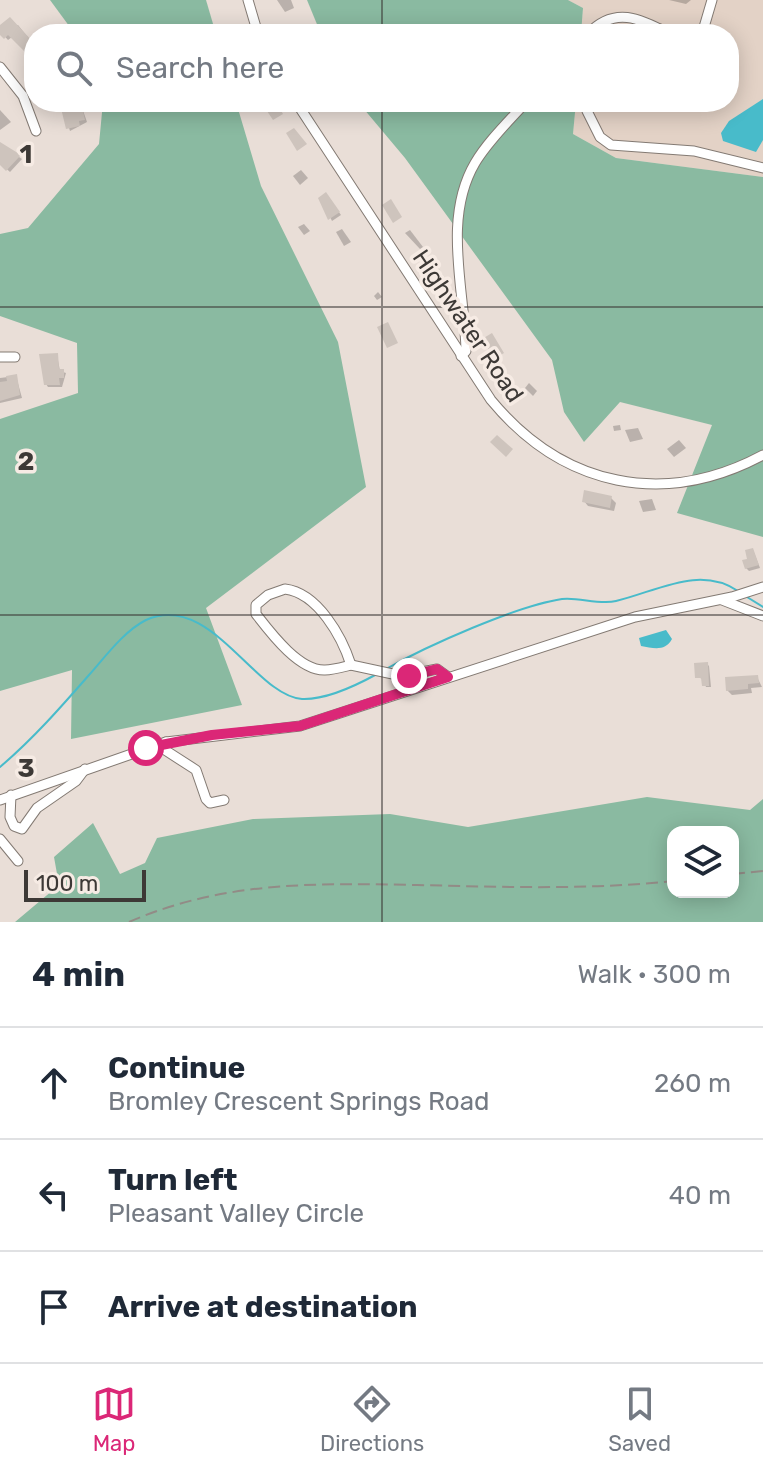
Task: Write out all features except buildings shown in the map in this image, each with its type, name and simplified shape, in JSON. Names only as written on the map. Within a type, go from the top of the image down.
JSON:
[{"type":"street","points":[[248,0],[255,24]]},
{"type":"street","points":[[705,24],[712,0]]},
{"type":"street","points":[[599,24],[620,16],[649,24]]},
{"type":"street","points":[[0,67],[24,99]]},
{"type":"street","points":[[29,112],[36,131]]},
{"type":"street","name":"Highwater Road","points":[[302,112],[461,356],[513,427],[542,449],[587,473],[642,484],[675,483],[724,473],[763,455]]},
{"type":"street","points":[[461,356],[466,351],[458,232],[460,204],[475,163],[518,112]]},
{"type":"street","points":[[588,112],[600,137],[611,145],[694,151],[763,168]]},
{"type":"street","points":[[0,357],[15,357]]},
{"type":"street","points":[[351,665],[335,629],[298,594],[285,589],[274,592],[256,605],[256,614],[270,632],[306,664],[325,670],[351,665],[409,676],[437,669],[448,677]]},
{"type":"street","points":[[0,800],[166,742],[300,726],[635,617],[758,589]]},
{"type":"street","points":[[727,598],[763,616]]},
{"type":"street","points":[[166,742],[165,750],[196,770],[206,799],[210,803],[224,800]]},
{"type":"street","points":[[11,795],[11,822],[22,829],[37,808],[76,781],[85,769]]},
{"type":"street","points":[[0,839],[18,861]]},
{"type":"shaded area","points":[[568,0],[763,0],[763,177],[616,158],[573,134],[575,112],[739,112],[739,24],[582,24],[583,8]]},
{"type":"green space","points":[[50,0],[206,0],[213,24],[68,24]]},
{"type":"green space","points":[[307,0],[568,0],[583,8],[582,24],[317,24]]},
{"type":"green space","points":[[102,112],[239,112],[261,186],[338,342],[366,487],[206,608],[242,705],[71,739],[72,670],[0,691],[0,419],[78,393],[77,343],[0,316],[0,234],[28,228],[99,144]]},
{"type":"green space","points":[[366,112],[575,112],[573,134],[616,158],[763,177],[763,537],[677,513],[712,425],[620,402],[584,442],[564,412],[552,360],[405,158]]},
{"type":"green space","points":[[647,797],[750,810],[763,799],[763,922],[15,922],[59,885],[54,857],[93,823],[120,874],[145,863],[157,838],[253,819],[390,814],[468,827]]},
{"type":"water","points":[[763,99],[763,140],[756,152],[723,141],[721,133],[729,121]]},
{"type":"water","points":[[666,630],[672,639],[666,646],[641,646],[639,638]]},
{"type":"waterway","points":[[386,669],[472,628],[543,603],[562,599],[616,601],[693,580],[708,580],[738,591]]},
{"type":"waterway","points":[[747,597],[763,607]]},
{"type":"waterway","points":[[0,767],[46,722],[123,637],[146,620],[169,615],[191,620],[211,631],[284,694],[302,699],[331,694],[377,674]]},
{"type":"railway","points":[[739,873],[763,871]]},
{"type":"railway","points":[[129,922],[199,899],[270,887],[343,884],[577,887],[667,882]]},
{"type":"route","points":[[146,748],[212,735],[300,726],[344,715],[448,677],[437,669],[409,676]]}]
